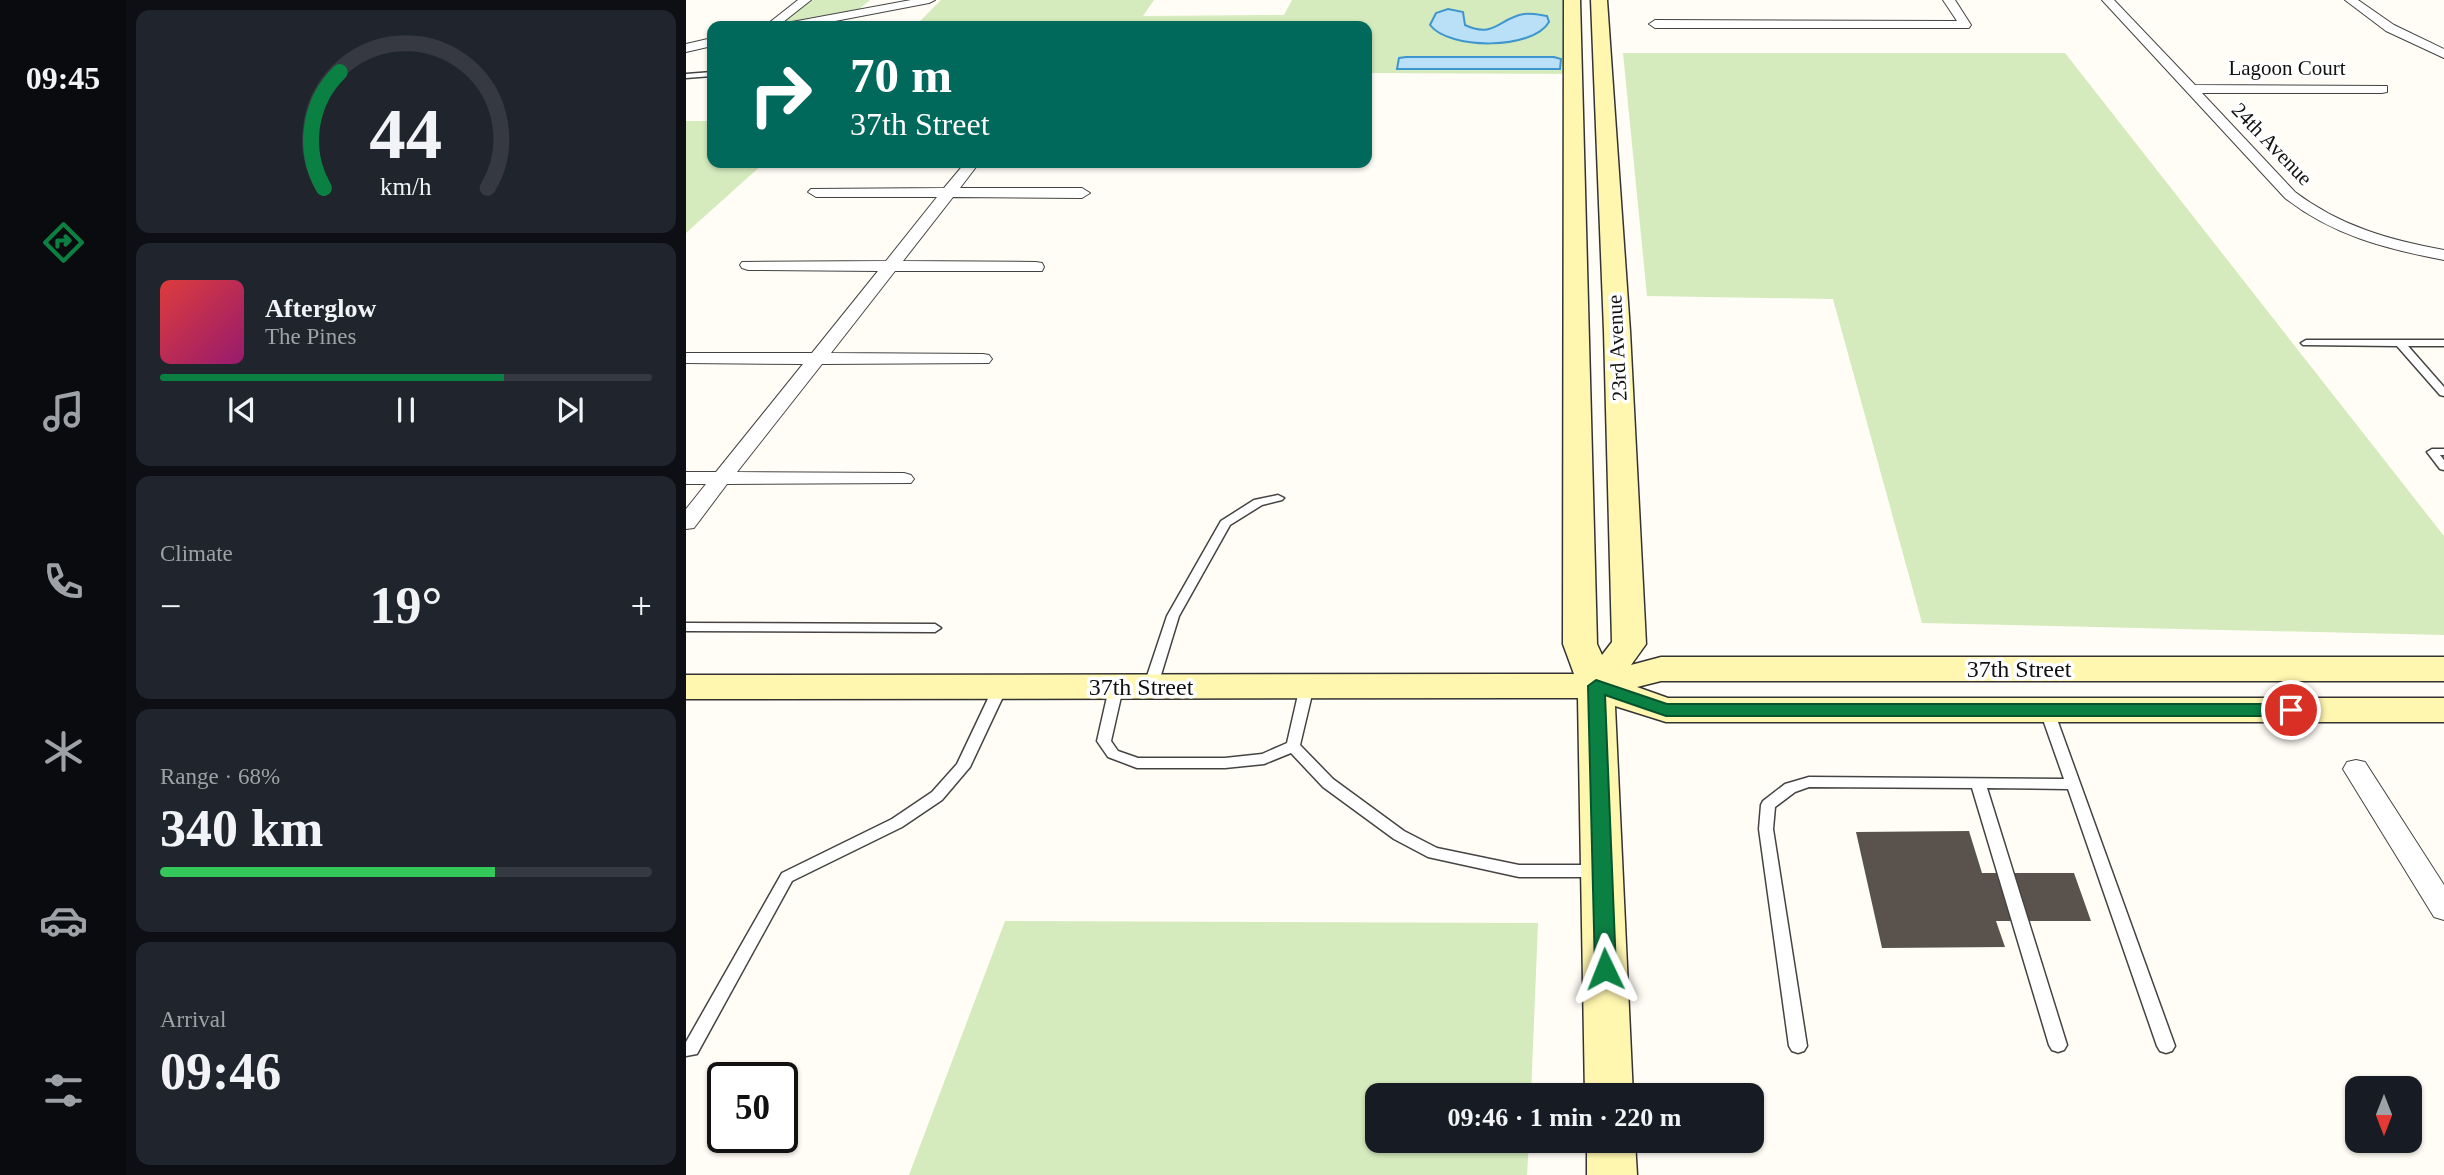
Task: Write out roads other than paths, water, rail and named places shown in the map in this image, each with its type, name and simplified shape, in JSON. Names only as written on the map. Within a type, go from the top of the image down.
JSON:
[{"type":"main road","name":"23rd Avenue","points":[[1572,0],[1580,644],[1596,686],[1609,1083]]},
{"type":"main road","name":"23rd Avenue","points":[[1596,686],[1629,644],[1618,331],[1599,0]]},
{"type":"main road","name":"37th Street","points":[[686,687],[1596,686],[1661,668],[2444,668]]},
{"type":"main road","name":"37th Street","points":[[1596,686],[1666,710],[2444,710]]},
{"type":"main road","points":[[1611,1153],[1612,1175]]},
{"type":"street","points":[[778,21],[805,0]]},
{"type":"street","points":[[818,21],[929,0]]},
{"type":"street","points":[[1655,24],[1965,25],[1949,0]]},
{"type":"street","name":"24th Avenue","points":[[2108,0],[2290,195],[2311,213],[2370,240],[2444,255]]},
{"type":"street","points":[[2351,0],[2390,28],[2444,54]]},
{"type":"street","points":[[686,47],[707,43]]},
{"type":"street","name":"Lagoon Court","points":[[2191,89],[2382,89]]},
{"type":"street","points":[[686,523],[968,168]]},
{"type":"street","points":[[816,192],[1082,193]]},
{"type":"street","points":[[748,265],[1036,267]]},
{"type":"street","points":[[686,358],[983,359]]},
{"type":"street","points":[[686,478],[904,479]]},
{"type":"street","points":[[2356,769],[2432,869],[2444,909]]},
{"type":"lane","points":[[686,76],[707,75]]},
{"type":"lane","points":[[2306,343],[2444,343]]},
{"type":"lane","points":[[2400,343],[2444,393]]},
{"type":"lane","points":[[2444,452],[2432,452],[2444,467]]},
{"type":"lane","points":[[1278,498],[1258,502],[1224,523],[1104,741],[1113,754],[1138,764],[1226,763],[1264,759],[1293,746]]},
{"type":"lane","points":[[686,627],[935,628]]},
{"type":"lane","points":[[686,1049],[691,1049],[787,877],[897,823],[937,796],[963,767],[1002,686]]},
{"type":"lane","points":[[1293,746],[1307,687]]},
{"type":"lane","points":[[2047,711],[2166,1046]]},
{"type":"lane","points":[[1293,746],[1328,783],[1399,835],[1433,853],[1519,871],[1602,871]]},
{"type":"lane","points":[[1798,1046],[1766,829],[1768,805],[1790,788],[1809,782],[2074,784]]},
{"type":"lane","points":[[1978,783],[2058,1045]]},
{"type":"water","points":[[1448,9],[1463,12],[1465,25],[1475,29],[1490,29],[1524,14],[1547,16],[1549,22],[1540,31],[1526,38],[1509,42],[1472,42],[1454,39],[1430,25],[1436,13]]},
{"type":"water","points":[[1399,58],[1561,59],[1560,69],[1397,69]]}]
